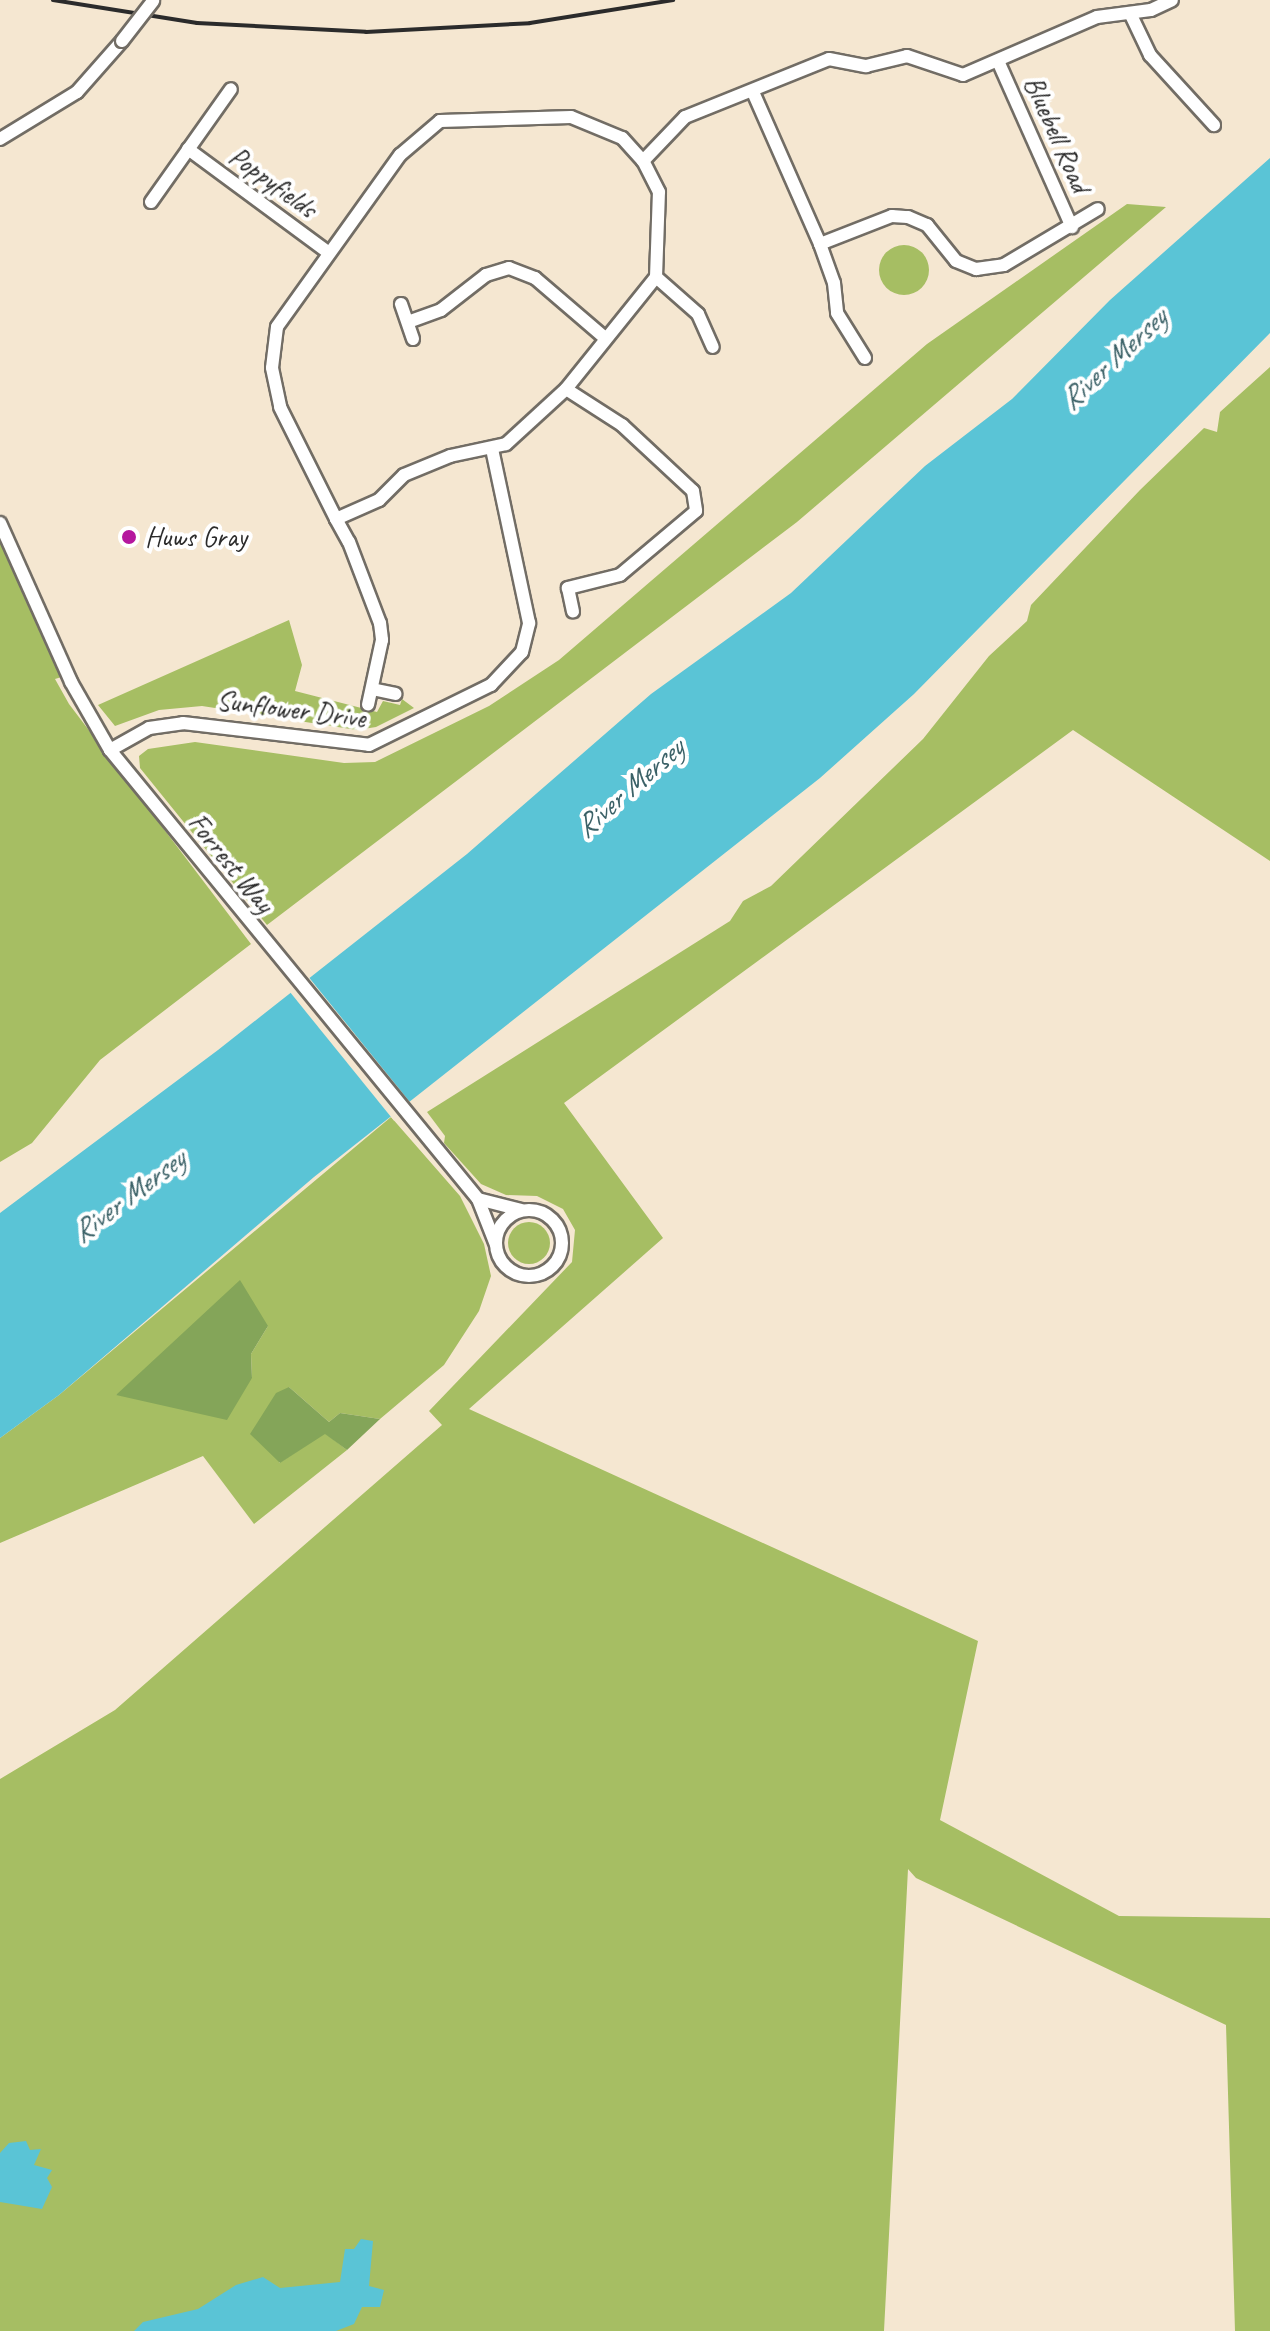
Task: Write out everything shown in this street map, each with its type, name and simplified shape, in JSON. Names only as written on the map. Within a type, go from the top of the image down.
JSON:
[{"type":"street","points":[[0,139],[77,92],[154,0]]},
{"type":"street","points":[[643,161],[685,117],[829,59],[866,66],[907,56],[963,75],[1079,25],[1172,0]]},
{"type":"street","points":[[1130,13],[1150,55],[1214,125]]},
{"type":"street","name":"Bluebell Road","points":[[998,61],[1072,227]]},
{"type":"street","name":"Poppyfields","points":[[151,202],[231,89]]},
{"type":"street","points":[[753,92],[820,244],[834,283],[837,313],[865,358]]},
{"type":"street","points":[[336,519],[379,500],[404,475],[450,456],[506,444],[566,389],[656,277],[659,192],[643,161],[622,138],[571,117],[440,121],[400,155],[277,327],[272,368],[280,407],[336,519],[359,563],[380,623],[382,640],[368,705]]},
{"type":"street","name":"Poppyfields","points":[[188,149],[329,253]]},
{"type":"street","points":[[820,244],[892,216],[908,217],[927,225],[956,261],[976,269],[1004,265],[1098,209]]},
{"type":"street","points":[[408,322],[441,310],[486,275],[509,268],[535,278],[605,338]]},
{"type":"street","points":[[656,277],[698,314],[713,347]]},
{"type":"street","points":[[401,304],[413,339]]},
{"type":"street","points":[[566,389],[622,425],[693,491],[696,511],[620,575],[568,588],[573,611]]},
{"type":"street","name":"Sunflower Drive","points":[[110,750],[149,728],[183,723],[369,745],[491,685],[522,652],[529,623],[492,449]]},
{"type":"street","name":"Forrest Way","points":[[0,523],[71,682],[110,750],[441,1158],[478,1199],[496,1245]]},
{"type":"street","points":[[372,689],[395,694]]},
{"type":"street","points":[[478,1199],[542,1212],[557,1225],[563,1244],[556,1262],[541,1274],[521,1275],[504,1264],[496,1245],[506,1219],[523,1210]]},
{"type":"green space","points":[[1127,204],[1166,207],[797,522],[267,925],[140,768],[139,756],[148,749],[195,742],[344,763],[375,762],[489,706],[559,660],[927,344]]},
{"type":"green space","points":[[904,245],[922,252],[929,270],[922,288],[904,295],[886,288],[879,270],[886,252]]},
{"type":"green space","points":[[1270,367],[1270,861],[1073,730],[564,1103],[663,1238],[469,1409],[978,1641],[940,1820],[1119,1916],[1270,1918],[1270,2331],[1235,2331],[1226,2025],[916,1878],[908,1869],[884,2331],[0,2331],[0,1779],[115,1710],[442,1425],[429,1411],[572,1262],[575,1230],[563,1209],[537,1196],[506,1195],[481,1184],[444,1143],[445,1136],[427,1112],[730,921],[743,901],[771,886],[923,739],[989,656],[1027,621],[1031,605],[1140,490],[1204,428],[1217,432],[1220,412]]},
{"type":"green space","points":[[0,523],[68,675],[55,679],[69,704],[251,944],[100,1060],[32,1143],[0,1162]]},
{"type":"green space","points":[[289,620],[302,665],[295,691],[377,712],[383,701],[400,705],[402,699],[414,708],[376,727],[357,730],[202,706],[159,710],[115,726],[98,705]]},
{"type":"green space","points":[[391,1117],[460,1196],[484,1244],[491,1276],[479,1311],[444,1365],[380,1419],[340,1413],[329,1422],[289,1387],[279,1463],[325,1433],[347,1450],[254,1524],[203,1456],[0,1543],[0,1438],[59,1395]],"holes":[[[268,1326],[251,1354],[252,1378],[116,1395]]]},
{"type":"green space","points":[[529,1222],[544,1228],[550,1243],[544,1258],[529,1264],[514,1258],[508,1243],[514,1228]]},
{"type":"green space","points":[[240,1280],[268,1326],[251,1354],[252,1378],[227,1420],[116,1395]]},
{"type":"green space","points":[[289,1387],[329,1422],[340,1413],[380,1419],[347,1450],[325,1434],[280,1463],[250,1434],[276,1393]]},
{"type":"water","name":"River Mersey","points":[[1270,158],[1270,333],[914,694],[820,778],[314,1177],[59,1395],[0,1438],[0,1213],[218,1050],[467,854],[651,694],[791,593],[925,466],[1012,399],[1110,300]]},
{"type":"water","points":[[26,2141],[30,2150],[41,2149],[34,2165],[52,2170],[47,2178],[52,2187],[42,2209],[0,2202],[0,2153],[9,2143]]},
{"type":"water","points":[[361,2239],[373,2241],[369,2286],[384,2290],[380,2307],[362,2307],[354,2324],[336,2331],[134,2331],[143,2322],[198,2309],[236,2285],[263,2277],[280,2288],[340,2282],[345,2249],[354,2249]]},
{"type":"pier","points":[[307,975],[413,1106],[394,1121],[288,990]]},
{"type":"railway","points":[[53,0],[197,23],[366,32],[530,23],[673,0]]},
{"type":"place","name":"Huws Gray","points":[[129,537]]}]
